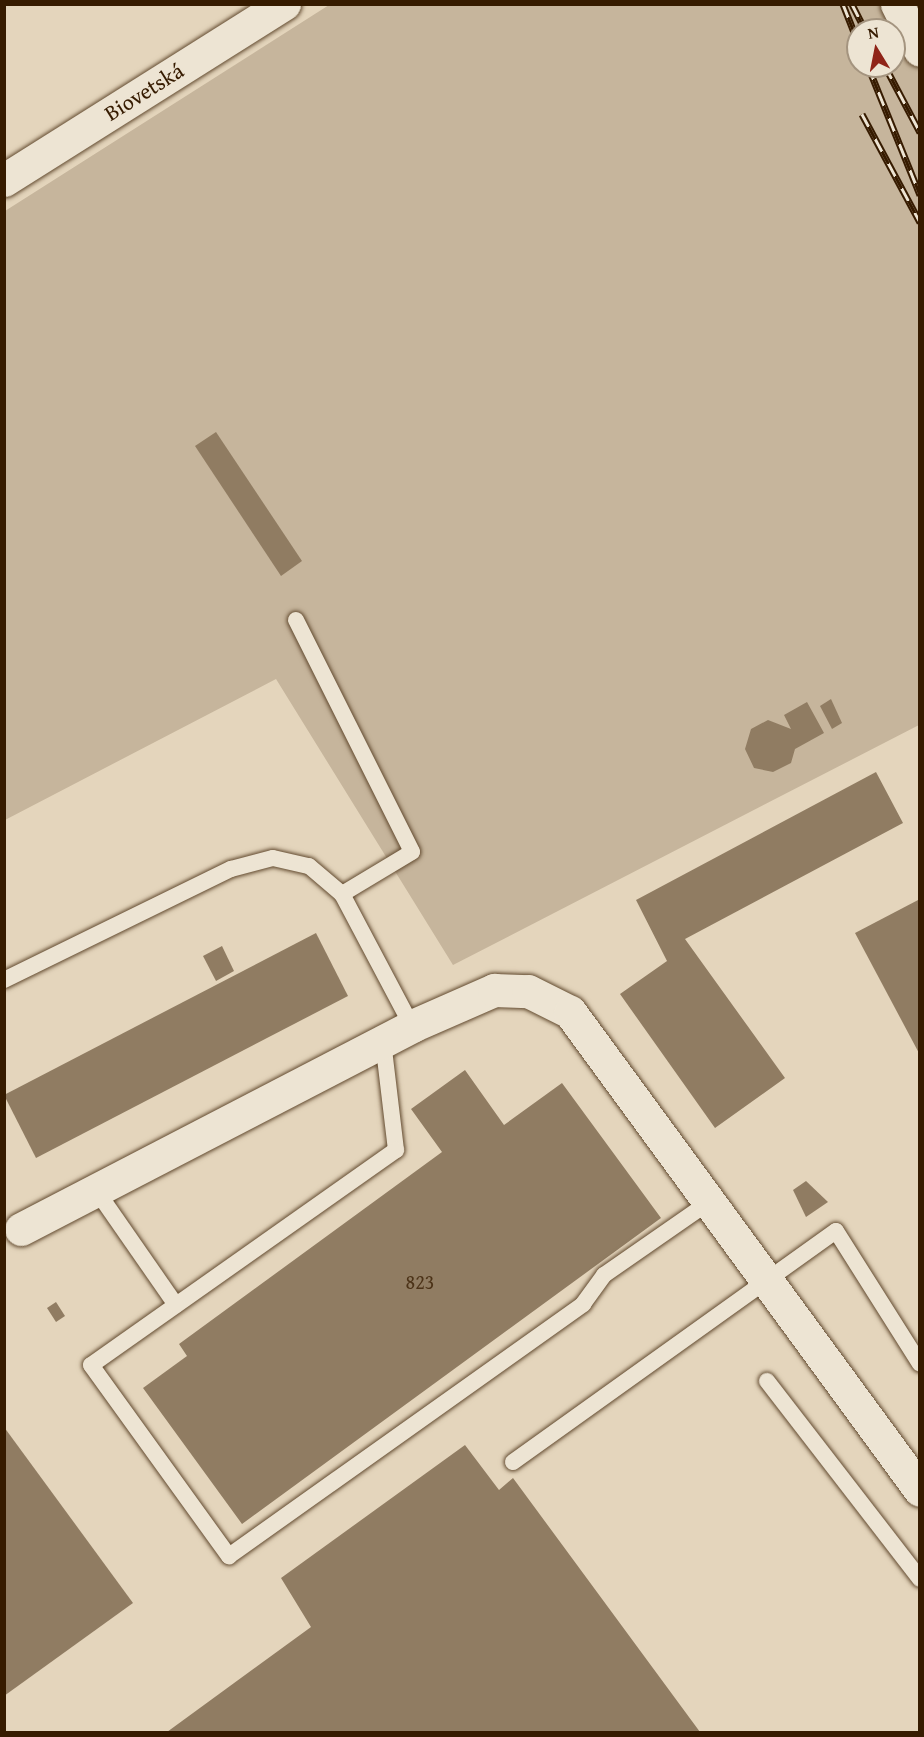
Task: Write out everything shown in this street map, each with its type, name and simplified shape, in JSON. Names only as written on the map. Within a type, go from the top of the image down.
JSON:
[{"type":"street","name":"Biovetská","points":[[4,180],[284,4]]},
{"type":"street","points":[[897,4],[920,50]]},
{"type":"street","points":[[13,1233],[412,1026],[494,990],[528,990],[548,998],[570,1012],[920,1490]]},
{"type":"lane","points":[[296,620],[412,852],[342,894]]},
{"type":"lane","points":[[4,980],[231,869],[273,858],[309,866],[342,894],[412,1026]]},
{"type":"lane","points":[[383,1041],[396,1150],[91,1365],[229,1556],[583,1304],[604,1275],[709,1202]]},
{"type":"lane","points":[[96,1190],[176,1305]]},
{"type":"lane","points":[[513,1462],[836,1231],[920,1364]]},
{"type":"lane","points":[[767,1381],[920,1579]]},
{"type":"shaded area","points":[[329,5],[919,5],[919,725],[453,965],[276,679],[5,820],[5,211]]},
{"type":"building","points":[[216,432],[302,561],[281,576],[195,446]]},
{"type":"building","points":[[831,699],[842,723],[832,729],[820,706]]},
{"type":"building","points":[[807,702],[824,733],[795,749],[791,763],[773,772],[754,768],[745,749],[751,729],[768,720],[791,729],[784,715]]},
{"type":"building","points":[[876,772],[903,823],[685,939],[785,1078],[715,1128],[620,994],[667,961],[636,900]]},
{"type":"building","points":[[920,899],[920,1055],[855,933]]},
{"type":"building","points":[[316,933],[348,996],[36,1158],[4,1095]]},
{"type":"building","points":[[222,946],[234,971],[216,981],[203,956]]},
{"type":"building","points":[[465,1070],[504,1125],[562,1083],[661,1218],[242,1524],[143,1388],[187,1356],[179,1344],[442,1152],[411,1109]]},
{"type":"building","points":[[806,1181],[828,1202],[806,1217],[793,1190]]},
{"type":"building","points":[[56,1302],[65,1316],[56,1322],[47,1308]]},
{"type":"building","points":[[4,1427],[133,1603],[4,1696]]},
{"type":"building","points":[[465,1445],[499,1490],[513,1478],[700,1732],[167,1732],[311,1627],[281,1578]]},
{"type":"railway","points":[[843,4],[849,18]]},
{"type":"railway","points":[[852,4],[859,18]]},
{"type":"railway","points":[[873,78],[920,195]]},
{"type":"railway","points":[[891,78],[920,132]]},
{"type":"railway","points":[[862,114],[920,222]]}]
